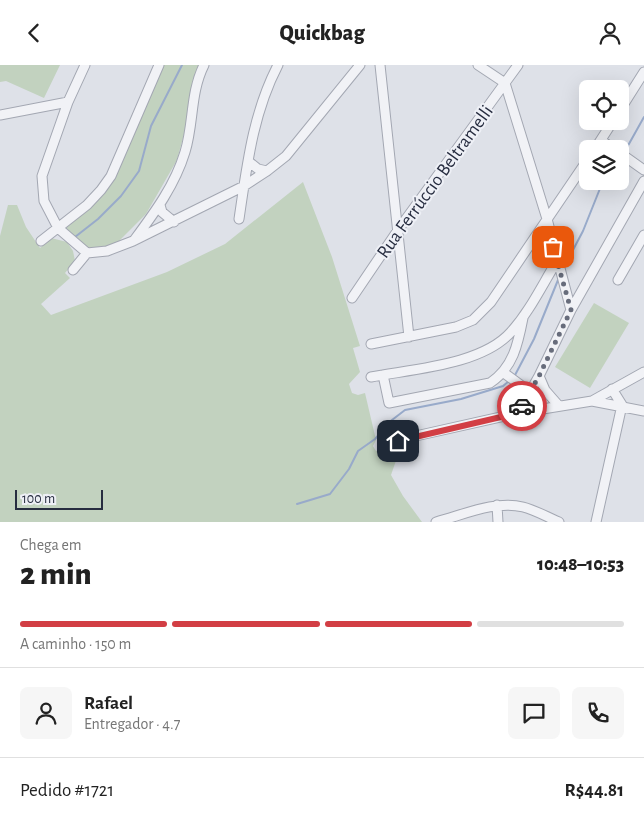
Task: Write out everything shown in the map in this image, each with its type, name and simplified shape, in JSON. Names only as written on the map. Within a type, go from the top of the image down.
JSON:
[{"type":"street","points":[[84,65],[68,102],[42,176],[44,201],[58,228],[87,253]]},
{"type":"street","points":[[41,241],[87,205],[111,176],[158,65]]},
{"type":"street","points":[[133,241],[160,205],[186,151],[194,92],[204,65]]},
{"type":"street","points":[[239,219],[256,115],[265,90],[278,65]]},
{"type":"street","points":[[73,270],[87,253],[107,251],[133,241],[244,186],[267,171],[286,155],[360,65]]},
{"type":"street","points":[[478,65],[505,83],[547,219],[556,261],[571,310]]},
{"type":"street","name":"Rua Ferrúccio Beltramelli","points":[[352,298],[398,230],[518,65]]},
{"type":"street","points":[[629,96],[644,72],[642,65]]},
{"type":"street","points":[[379,66],[410,337]]},
{"type":"street","points":[[0,115],[68,102]]},
{"type":"street","points":[[47,106],[64,114]]},
{"type":"street","points":[[600,140],[606,130]]},
{"type":"street","points":[[629,159],[644,170]]},
{"type":"street","points":[[248,161],[258,169],[267,171]]},
{"type":"street","points":[[371,344],[456,327],[473,320],[491,302],[579,172]]},
{"type":"street","points":[[518,413],[539,376],[571,310],[644,181]]},
{"type":"street","points":[[160,205],[162,212],[174,222]]},
{"type":"street","points":[[618,280],[644,235]]},
{"type":"street","points":[[371,377],[474,357],[496,345],[510,333],[524,315],[556,261]]},
{"type":"street","points":[[383,375],[389,403],[479,387],[490,383],[504,373],[517,346],[524,315]]},
{"type":"street","points":[[592,401],[644,372]]},
{"type":"street","points":[[504,373],[530,392]]},
{"type":"street","points":[[539,376],[549,395],[559,406]]},
{"type":"street","points":[[596,522],[622,405],[612,389]]},
{"type":"street","points":[[398,441],[518,413],[592,401],[622,405],[644,411]]},
{"type":"street","points":[[436,522],[497,505],[523,507],[559,522]]},
{"type":"street","points":[[497,505],[498,522]]},
{"type":"green space","points":[[0,65],[60,65],[44,98],[6,81],[0,82]]},
{"type":"green space","points":[[162,65],[203,65],[177,160],[146,214],[115,245],[87,249],[68,235],[66,229],[70,222],[103,192]]},
{"type":"green space","points":[[303,182],[332,257],[360,346],[353,348],[360,372],[349,384],[352,393],[358,395],[365,393],[376,440],[373,446],[376,451],[390,444],[396,445],[399,452],[391,475],[403,496],[422,522],[0,522],[0,236],[8,205],[17,205],[26,227],[40,248],[51,238],[67,242],[73,251],[75,261],[65,273],[70,278],[41,304],[51,315],[167,272],[225,244]]},
{"type":"green space","points":[[594,303],[629,323],[590,388],[555,367]]},
{"type":"waterway","points":[[75,237],[98,219],[121,196],[139,171],[151,126],[182,65]]},
{"type":"waterway","points":[[629,144],[644,117]]},
{"type":"waterway","points":[[563,269],[583,231],[599,190]]},
{"type":"waterway","points":[[514,377],[534,339],[558,280]]},
{"type":"waterway","points":[[297,504],[330,494],[349,469],[358,451],[375,439],[392,420],[405,410],[461,399],[503,386],[509,381]]},
{"type":"way so far","points":[[522,406],[539,376],[571,310],[553,247]]},
{"type":"route","points":[[398,441],[518,413],[522,406]]}]
